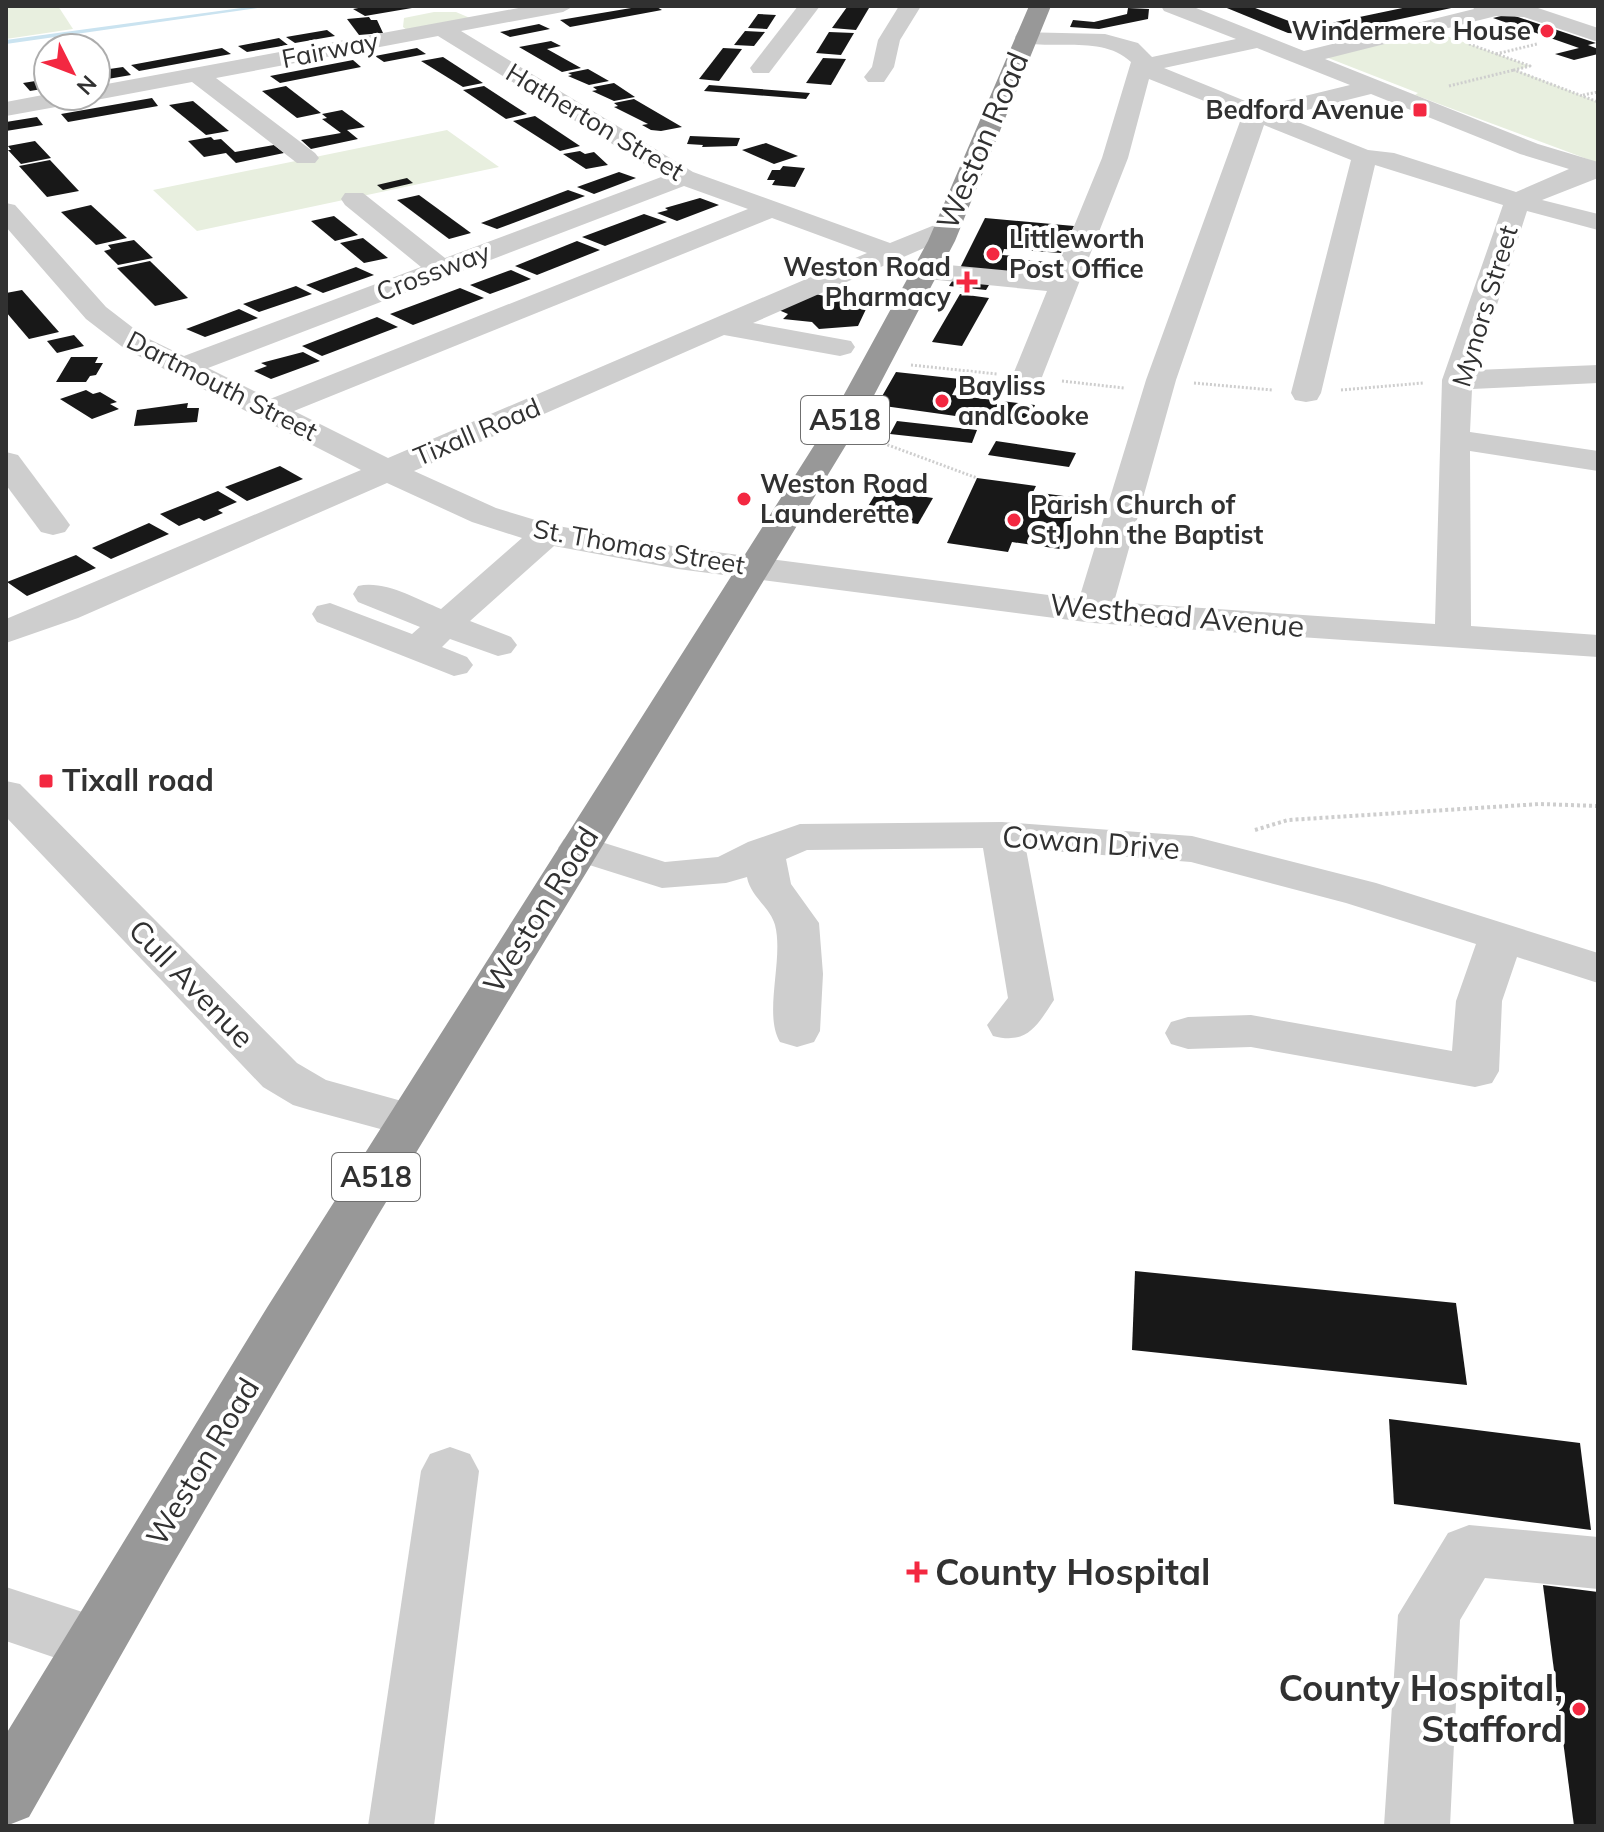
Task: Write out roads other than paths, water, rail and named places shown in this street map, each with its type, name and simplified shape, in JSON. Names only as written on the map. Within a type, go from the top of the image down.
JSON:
[{"type":"highway","name":"Weston Road","points":[[6,1795],[94,1643],[410,1120],[758,567],[846,419],[927,271],[1040,6]]},
{"type":"street","name":"Fairway","points":[[112,90],[563,6]]},
{"type":"street","points":[[761,68],[809,6]]},
{"type":"street","points":[[876,77],[883,67],[889,40],[910,6]]},
{"type":"street","points":[[1172,6],[1529,149],[1595,170]]},
{"type":"street","points":[[1302,58],[1432,28],[1490,8],[1566,11],[1598,21]]},
{"type":"street","points":[[1526,11],[1598,35]]},
{"type":"street","name":"Hatherton Street","points":[[442,29],[684,177],[891,252]]},
{"type":"street","points":[[1026,37],[1105,41],[1130,48],[1156,73],[1364,157],[1385,158],[1517,201],[1598,222]]},
{"type":"street","points":[[1145,63],[1259,41]]},
{"type":"street","points":[[1027,377],[1115,158],[1145,63]]},
{"type":"street","points":[[198,75],[306,158]]},
{"type":"street","points":[[1255,115],[1372,87]]},
{"type":"street","points":[[6,109],[32,104]]},
{"type":"street","points":[[1093,612],[1140,412],[1161,380],[1255,115]]},
{"type":"street","points":[[1306,393],[1364,157]]},
{"type":"street","name":"Mynors Street","points":[[1453,637],[1457,380],[1517,201],[1595,170]]},
{"type":"street","name":"Crossway","points":[[183,367],[684,177]]},
{"type":"street","points":[[354,199],[441,269]]},
{"type":"street","points":[[270,410],[771,209]]},
{"type":"street","name":"Dartmouth Street","points":[[6,211],[112,329],[388,471]]},
{"type":"street","name":"Tixall Road","points":[[6,632],[65,610],[947,228]]},
{"type":"street","points":[[927,271],[1063,284]]},
{"type":"street","points":[[722,326],[840,347]]},
{"type":"street","points":[[1457,380],[1598,374]]},
{"type":"street","points":[[1454,439],[1598,461]]},
{"type":"street","points":[[6,462],[53,525]]},
{"type":"street","name":"St. Thomas Street","points":[[388,471],[484,515],[547,534],[678,558],[758,567]]},
{"type":"street","points":[[416,650],[547,534]]},
{"type":"street","name":"Westhead Avenue","points":[[758,567],[1093,612],[1598,646]]},
{"type":"street","points":[[371,594],[498,645]]},
{"type":"street","points":[[330,614],[454,665]]},
{"type":"street","name":"Cull Avenue","points":[[6,793],[280,1075],[310,1093],[410,1120]]},
{"type":"street","points":[[1002,835],[1031,1000],[1010,1025]]},
{"type":"street","name":"Cowan Drive","points":[[579,848],[662,875],[726,870],[800,837],[1002,835],[1192,849],[1361,893],[1598,968]]},
{"type":"street","points":[[763,851],[770,885],[797,923],[797,1031]]},
{"type":"street","points":[[1188,1033],[1251,1031],[1475,1071],[1479,1001],[1501,938]]},
{"type":"street","points":[[401,1826],[450,1471]]},
{"type":"street","points":[[1417,1826],[1429,1615],[1469,1551],[1598,1563]]},
{"type":"street","points":[[6,1614],[94,1643]]},
{"type":"waterway","points":[[6,42],[269,6]]},
{"type":"place","name":"Windermere House","points":[[1547,31]]},
{"type":"place","name":"Bedford Avenue","points":[[1420,110]]},
{"type":"place","name":"Littleworth Post Office","points":[[993,254]]},
{"type":"place","name":"Weston Road Pharmacy","points":[[967,282]]},
{"type":"place","name":"Bayliss and Cooke","points":[[942,401]]},
{"type":"place","name":"Weston Road Launderette","points":[[744,499]]},
{"type":"place","name":"Parish Church of St John the Baptist","points":[[1014,520]]},
{"type":"place","name":"Tixall road","points":[[46,781]]},
{"type":"place","name":"County Hospital","points":[[917,1572]]},
{"type":"place","name":"County Hospital, Stafford","points":[[1579,1709]]}]
